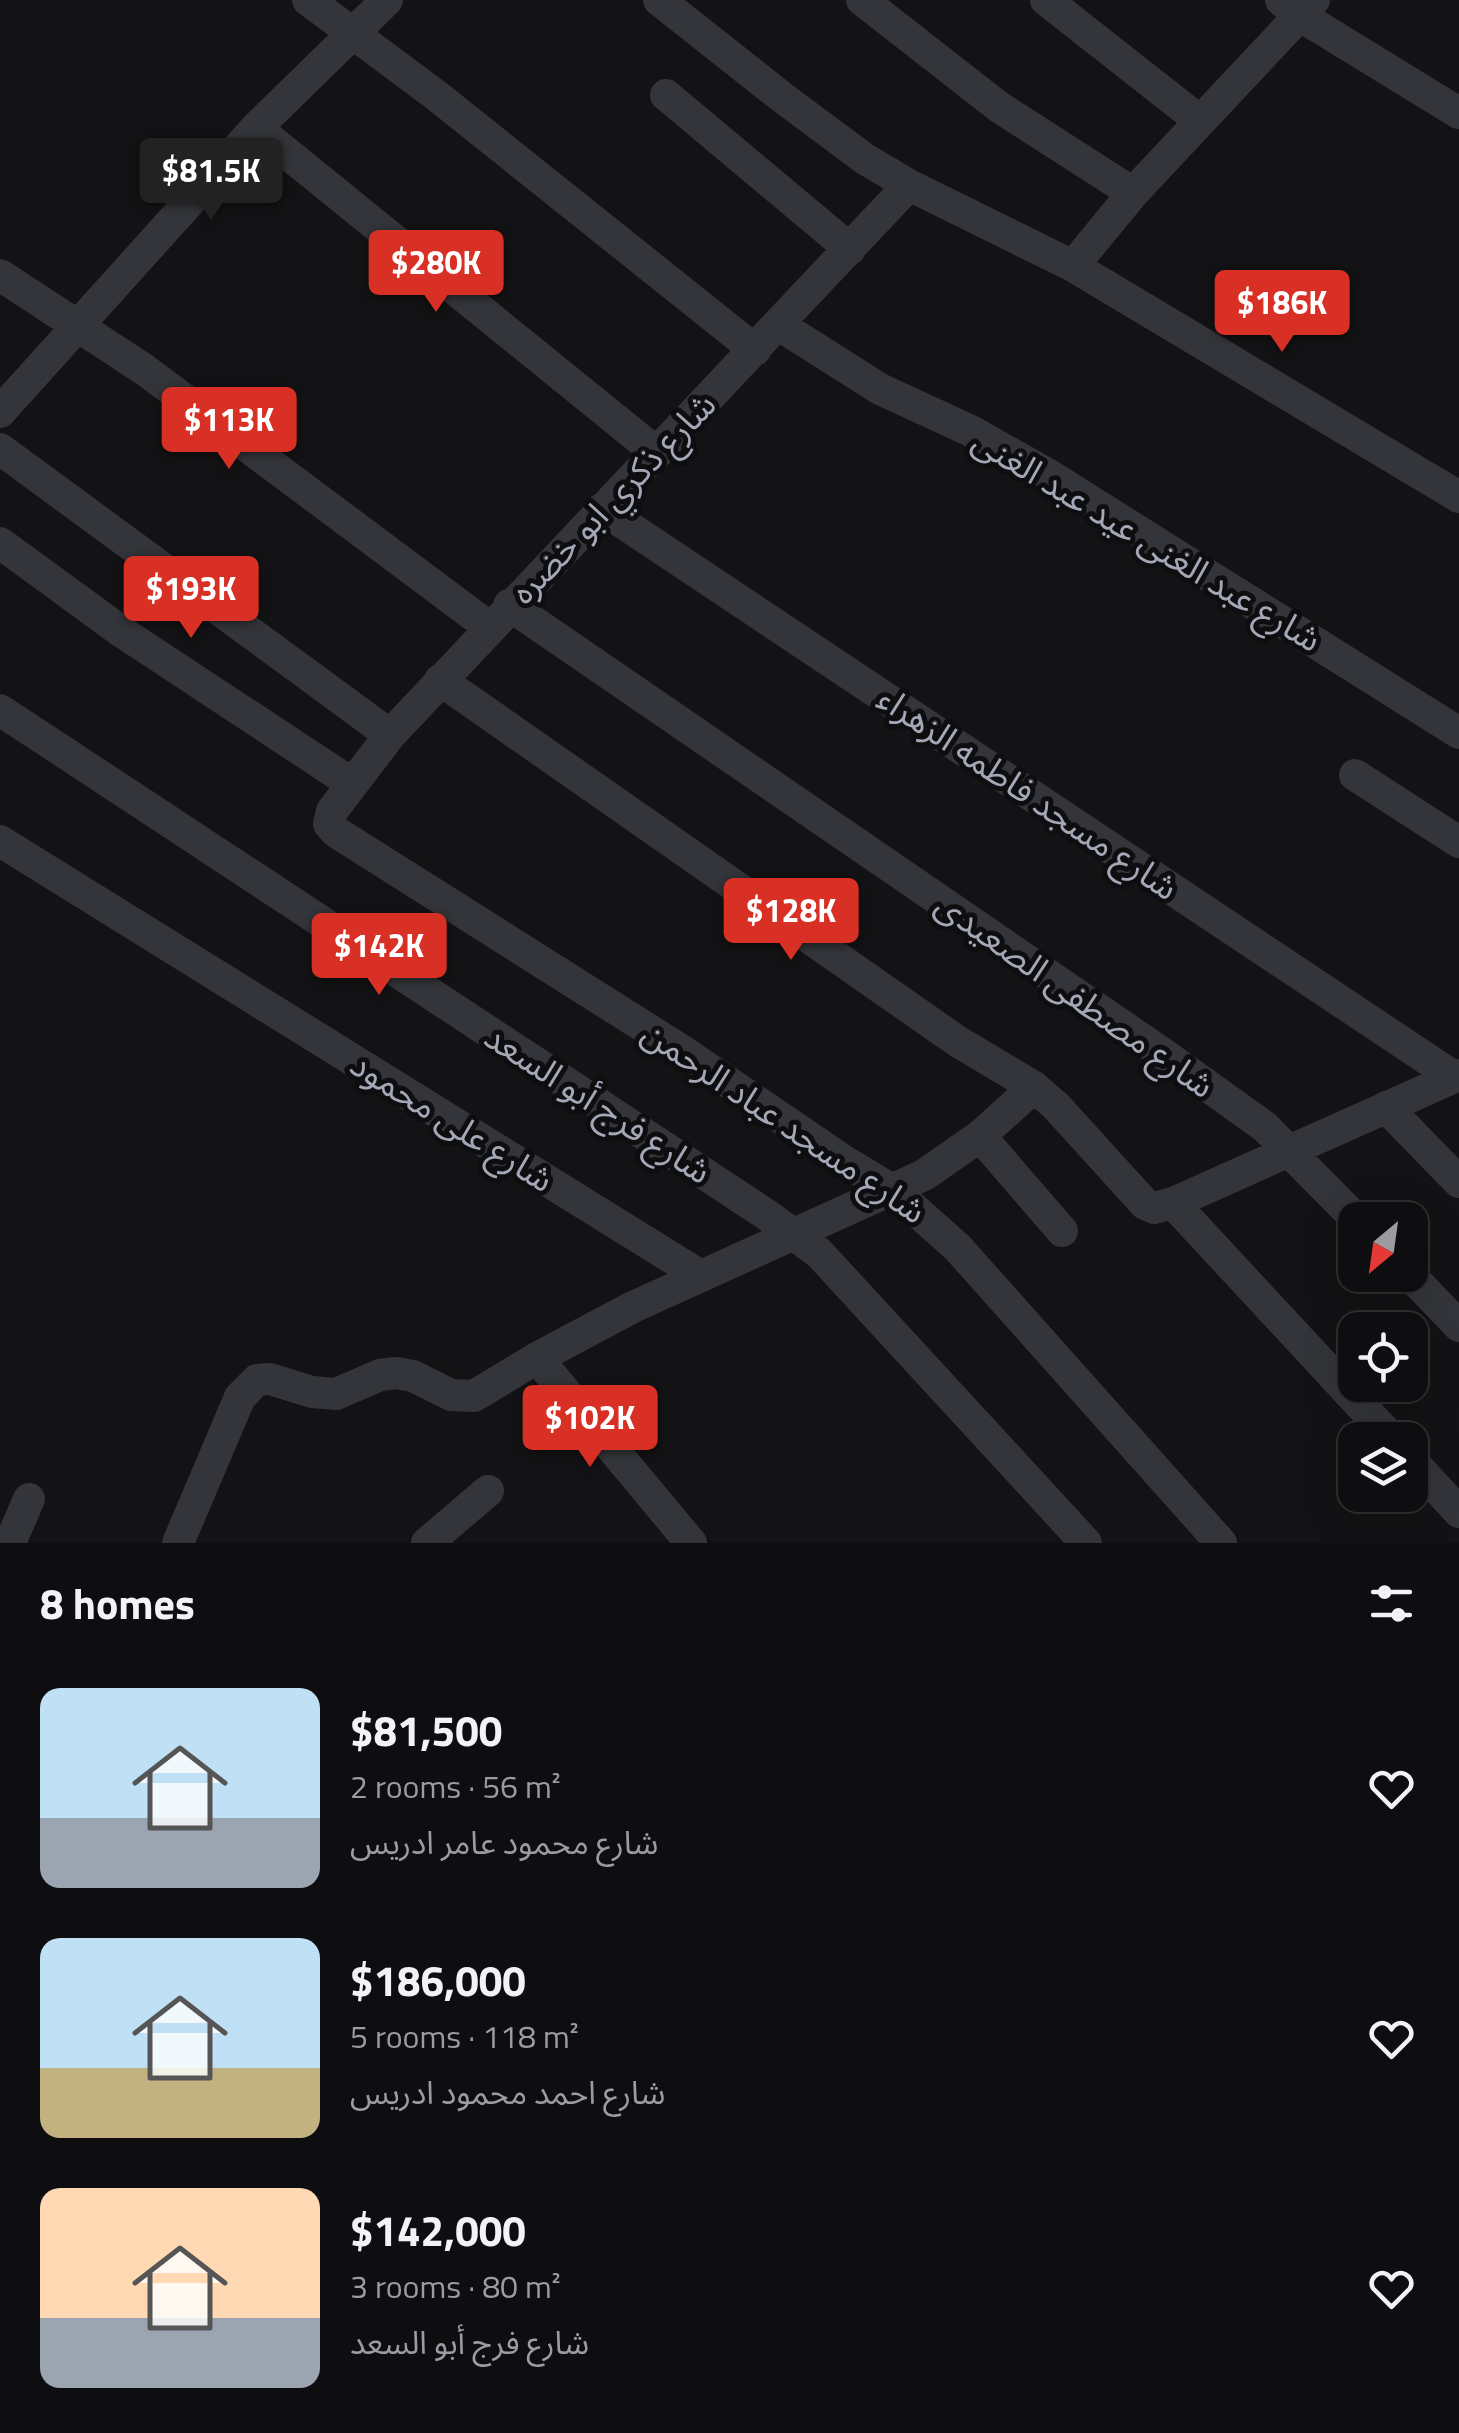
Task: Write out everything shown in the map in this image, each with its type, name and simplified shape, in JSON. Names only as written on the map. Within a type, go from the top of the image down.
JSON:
[{"type":"street","points":[[308,0],[437,96],[755,350]]},
{"type":"street","points":[[0,412],[256,128],[387,0]]},
{"type":"street","points":[[659,0],[824,129],[909,185],[1073,266],[1459,498]]},
{"type":"street","points":[[862,0],[998,107],[1133,194]]},
{"type":"street","points":[[1046,0],[1200,121]]},
{"type":"street","points":[[1073,266],[1298,5],[1459,113]]},
{"type":"street","points":[[666,94],[850,249]]},
{"type":"street","points":[[256,128],[656,453]]},
{"type":"street","name":"شارع ذكري ابو خضره","points":[[329,819],[351,783],[440,680],[909,185]]},
{"type":"street","name":"شارع مصطفى الصعيدى","points":[[0,275],[146,370],[499,616],[1162,1054],[1265,1127],[1340,1202]]},
{"type":"street","name":"شارع عبد الغنى عيد عبد الغنى","points":[[779,325],[880,389],[971,431],[1050,474],[1459,733]]},
{"type":"street","points":[[0,449],[390,736]]},
{"type":"street","name":"شارع مسجد فاطمه الزهراء","points":[[602,509],[1456,1076]]},
{"type":"street","points":[[0,543],[122,632],[351,783]]},
{"type":"street","points":[[440,680],[957,1041],[1034,1087],[1056,1106],[1137,1198],[1163,1205],[1375,1422]]},
{"type":"street","name":"شارع فرج أبو السعد","points":[[0,710],[794,1234],[832,1266],[1086,1543]]},
{"type":"street","points":[[1355,775],[1459,842]]},
{"type":"street","name":"شارع مسجد عباد الرحمن","points":[[329,819],[336,832],[684,1052],[894,1191],[958,1246],[1221,1543]]},
{"type":"street","name":"شارع على محمود","points":[[0,841],[700,1276]]},
{"type":"street","points":[[1163,1205],[1456,1076]]},
{"type":"street","points":[[178,1543],[240,1396],[257,1380],[270,1379],[312,1392],[336,1394],[380,1375],[396,1373],[463,1398],[484,1392],[537,1358],[633,1307],[894,1191],[980,1136],[1034,1087]]},
{"type":"street","points":[[1386,1107],[1459,1182]]},
{"type":"street","points":[[980,1136],[1062,1231]]},
{"type":"street","points":[[1426,1292],[1459,1326]]},
{"type":"street","points":[[537,1358],[691,1543]]},
{"type":"street","points":[[1428,1478],[1459,1512]]},
{"type":"street","points":[[427,1543],[488,1491]]},
{"type":"street","points":[[10,1543],[29,1498]]}]
